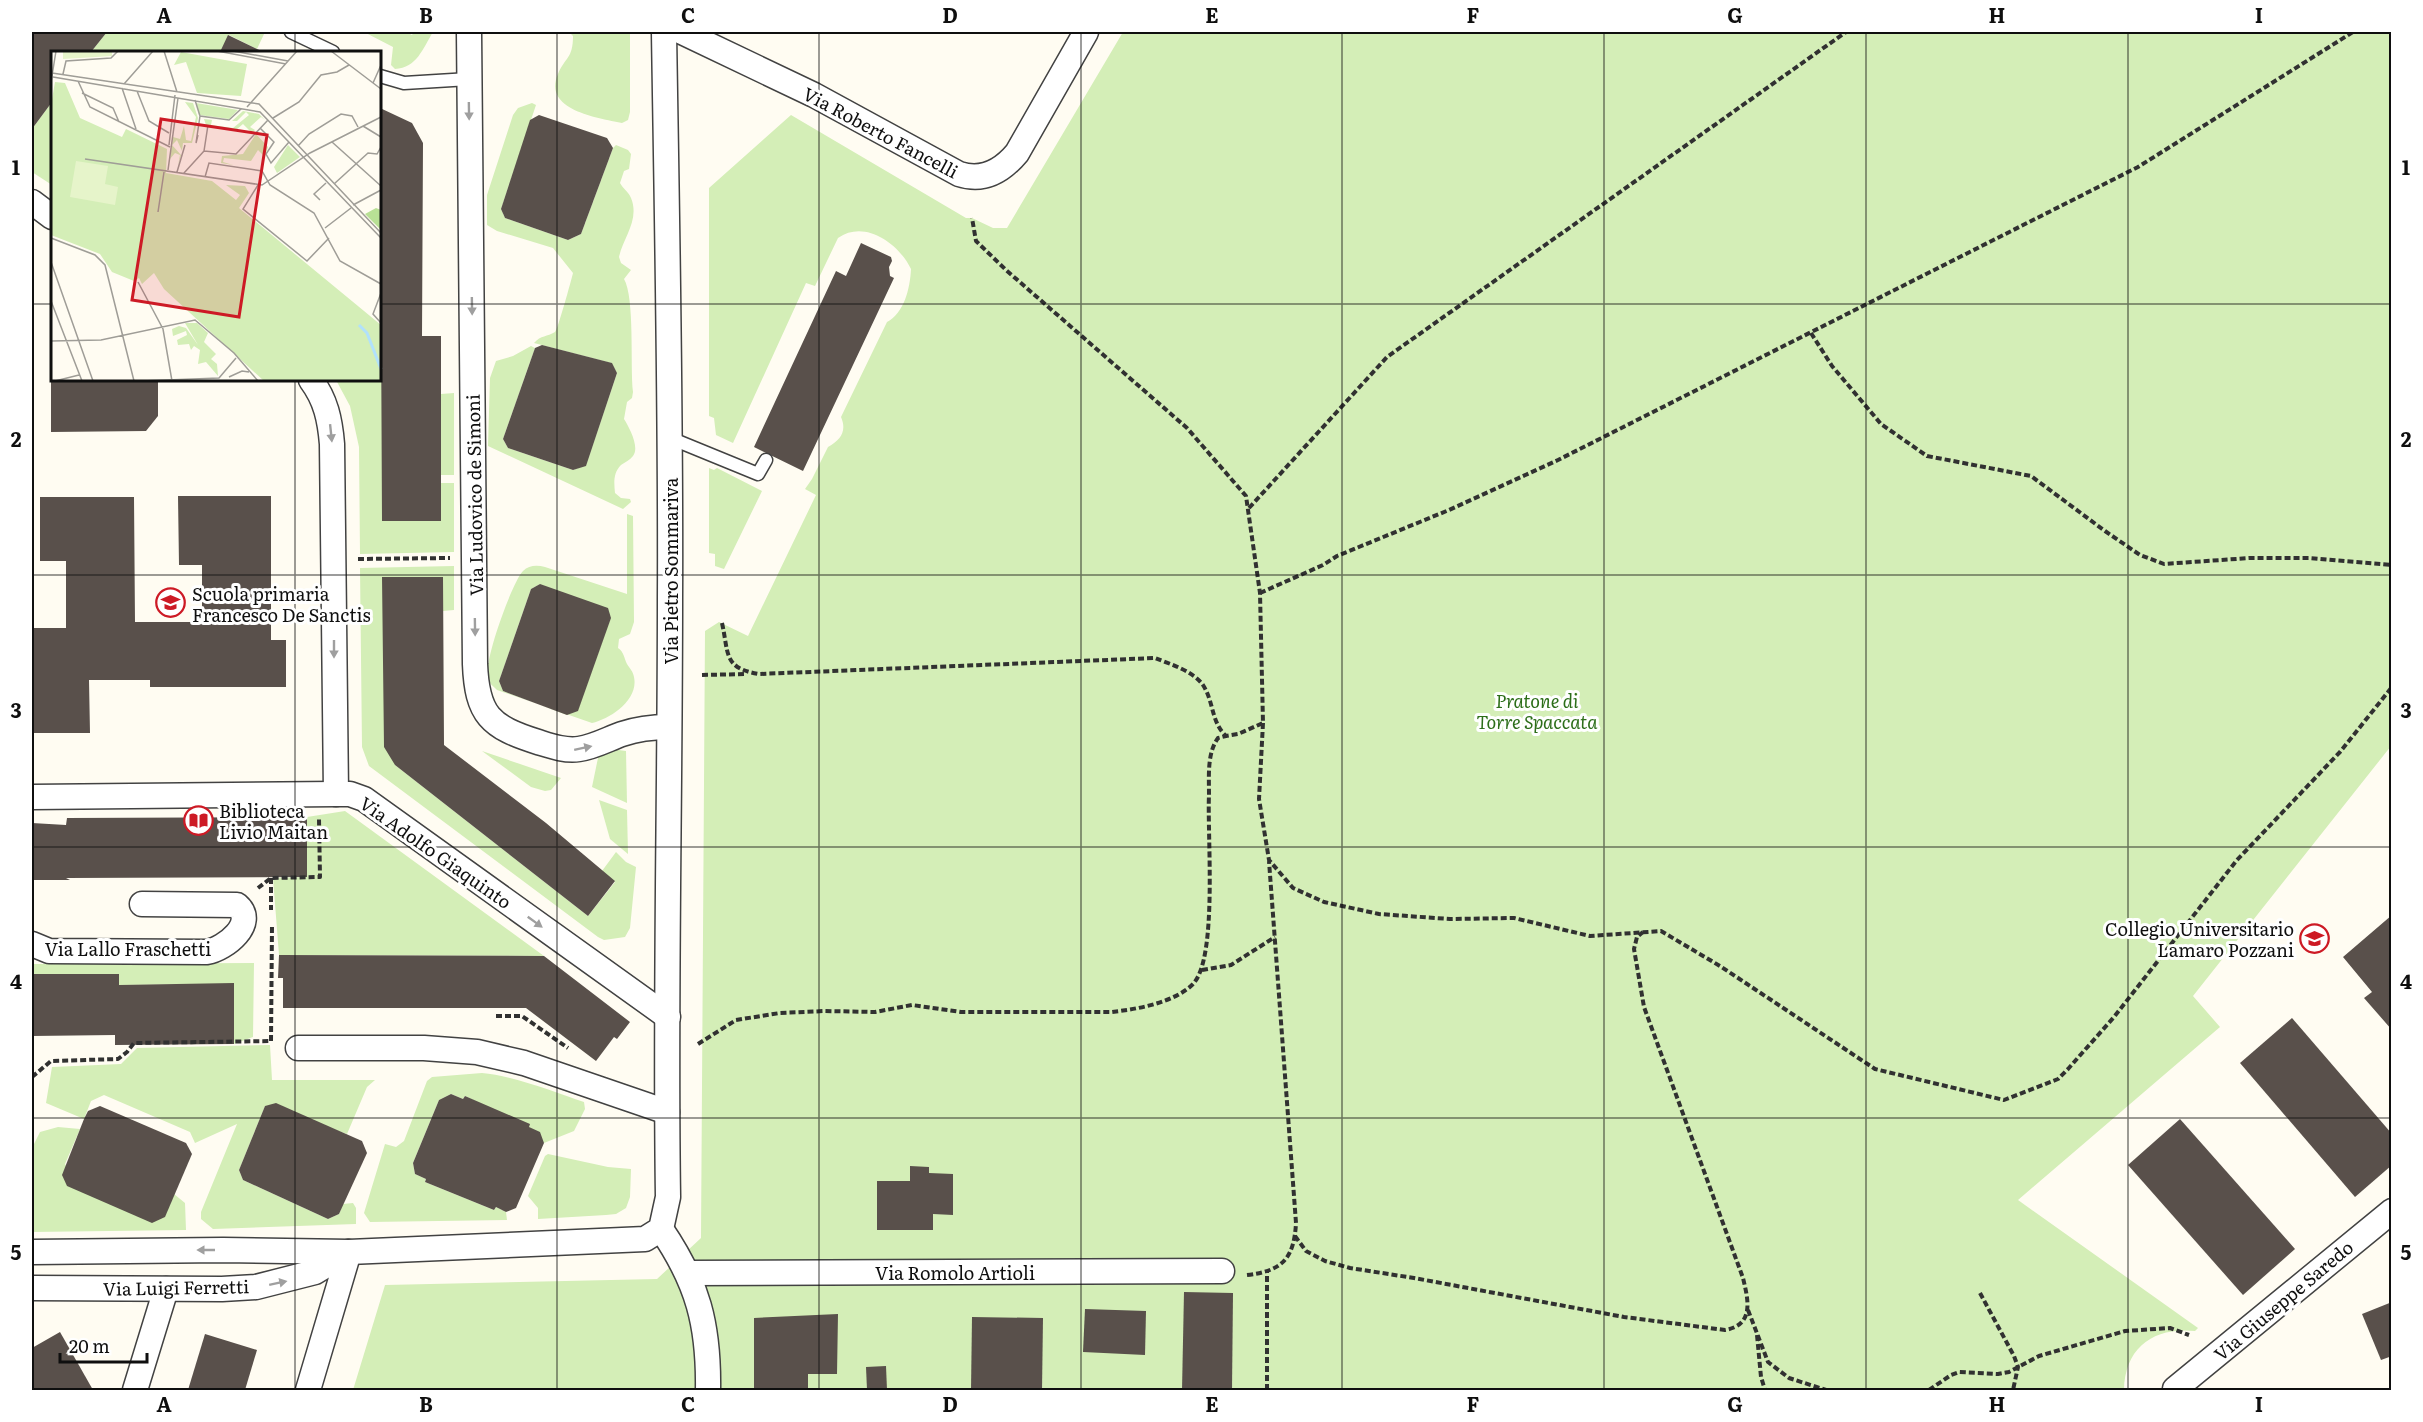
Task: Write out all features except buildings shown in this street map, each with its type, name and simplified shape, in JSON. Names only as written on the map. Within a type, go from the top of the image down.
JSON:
[{"type":"street","name":"Via Ludovico de Simoni","points":[[469,32],[477,690],[486,712],[502,728],[543,744],[572,750],[587,748],[636,730],[668,727]]},
{"type":"street","name":"Via Pietro Sommariva","points":[[661,1229],[668,1197],[670,438],[664,32]]},
{"type":"street","name":"Via Roberto Fancelli","points":[[682,32],[814,95],[948,169],[970,178],[982,177],[995,172],[1017,153],[1086,32]]},
{"type":"street","points":[[32,202],[51,216]]},
{"type":"street","name":"Via Adolfo Giaquinto","points":[[312,381],[321,394],[330,420],[334,478],[328,794],[350,794],[364,800],[668,1017]]},
{"type":"street","points":[[32,797],[328,794]]},
{"type":"street","name":"Via Lallo Fraschetti","points":[[32,944],[49,951],[207,952],[220,949],[230,942],[238,933],[243,918],[240,907],[237,905],[142,904]]},
{"type":"street","points":[[298,1048],[424,1047],[462,1050],[524,1063],[667,1112]]},
{"type":"street","name":"Via Giuseppe Saredo","points":[[2175,1389],[2391,1211]]},
{"type":"street","points":[[661,1229],[688,1273],[698,1296],[705,1326],[708,1390]]},
{"type":"street","name":"Via Luigi Ferretti","points":[[32,1252],[223,1250],[349,1252],[645,1239],[661,1229]]},
{"type":"street","points":[[308,1390],[349,1252]]},
{"type":"street","name":"Via Luigi Ferretti","points":[[32,1288],[222,1289],[275,1284],[315,1272],[349,1252]]},
{"type":"street","name":"Via Romolo Artioli","points":[[688,1273],[1222,1271]]},
{"type":"street","points":[[135,1390],[166,1289]]},
{"type":"lane","points":[[291,32],[331,51]]},
{"type":"lane","points":[[381,76],[404,83],[469,79]]},
{"type":"lane","points":[[670,438],[758,474],[765,460]]},
{"type":"path","points":[[1249,508],[1387,357],[1846,32]]},
{"type":"path","points":[[1260,593],[1337,556],[1510,483],[2138,167],[2353,32]]},
{"type":"path","points":[[972,218],[972,229],[976,241],[1006,270],[1187,428],[1246,496],[1249,508],[1260,593],[1263,723],[1259,799],[1269,860],[1296,1223],[1295,1236],[1285,1262],[1267,1271],[1247,1275],[1222,1271]]},
{"type":"path","points":[[1811,333],[1832,366],[1881,424],[1927,456],[2031,476],[2140,555],[2164,564],[2250,558],[2309,558],[2391,565]]},
{"type":"path","points":[[334,560],[474,558]]},
{"type":"path","points":[[722,623],[729,658],[733,666],[742,671],[754,673]]},
{"type":"path","points":[[702,675],[1155,658],[1176,666],[1204,686],[1218,728],[1226,736]]},
{"type":"path","points":[[1269,860],[1293,888],[1324,902],[1379,914],[1450,919],[1514,918],[1590,936],[1661,931],[1875,1069],[2004,1100],[2058,1080],[2114,1017],[2237,860],[2340,752],[2391,687]]},
{"type":"path","points":[[698,1044],[736,1020],[780,1013],[875,1012],[912,1005],[970,1012],[1112,1012],[1134,1009],[1179,993],[1192,984],[1202,970],[1207,935],[1211,747],[1218,738],[1238,734],[1263,723]]},
{"type":"path","points":[[271,878],[320,877],[328,794]]},
{"type":"path","points":[[1644,932],[1637,937],[1634,949],[1644,1007],[1743,1278],[1748,1311],[1768,1362],[1789,1378],[1826,1390]]},
{"type":"path","points":[[1202,970],[1231,965],[1275,936]]},
{"type":"path","points":[[271,1041],[272,953]]},
{"type":"path","points":[[496,1016],[522,1016],[582,1058],[583,1083]]},
{"type":"path","points":[[32,1077],[51,1061],[118,1059],[134,1043],[271,1041],[298,1048]]},
{"type":"path","points":[[1295,1236],[1306,1251],[1325,1262],[1624,1317],[1725,1329],[1734,1328],[1748,1311]]},
{"type":"path","points":[[1267,1271],[1267,1390]]},
{"type":"path","points":[[1980,1293],[2005,1335],[2018,1367],[2013,1390]]},
{"type":"path","points":[[1756,1328],[1761,1377],[1765,1390]]},
{"type":"path","points":[[1929,1390],[1959,1372],[1998,1374],[2039,1356],[2125,1331],[2170,1328],[2189,1335]]},
{"type":"green space","points":[[107,32],[265,32],[257,49],[229,35],[221,51],[92,51]]},
{"type":"green space","points":[[364,32],[406,32],[412,35],[414,32],[433,32],[414,61],[403,68],[395,69],[391,65],[393,47]]},
{"type":"green space","points":[[569,32],[630,32],[630,112],[628,120],[622,123],[587,115],[565,104],[558,96],[555,86],[558,74],[573,44],[573,36]]},
{"type":"green space","name":"Pratone di Torre Spaccata","points":[[1123,32],[2391,32],[2391,746],[2193,996],[2220,1027],[2018,1200],[2198,1328],[2195,1331],[2167,1332],[2144,1343],[2130,1362],[2124,1390],[353,1390],[385,1285],[657,1279],[701,1238],[705,631],[719,622],[748,636],[816,495],[805,489],[828,447],[842,435],[841,417],[887,322],[902,307],[911,269],[898,251],[880,237],[859,231],[838,238],[815,286],[806,283],[733,443],[716,435],[714,418],[709,416],[709,188],[791,115],[966,218],[972,218],[993,228],[1007,228]]},
{"type":"green space","points":[[51,103],[51,184],[32,172],[32,129]]},
{"type":"green space","points":[[532,103],[536,105],[501,209],[505,218],[568,240],[581,234],[613,148],[616,145],[628,150],[631,154],[629,169],[624,171],[620,183],[630,196],[633,214],[619,257],[621,263],[631,270],[624,279],[630,301],[633,392],[632,398],[627,402],[624,419],[633,437],[635,452],[618,468],[615,475],[615,493],[621,498],[630,499],[631,502],[623,509],[488,446],[490,378],[496,361],[513,356],[531,346],[535,348],[503,439],[508,448],[573,470],[586,465],[617,373],[611,363],[534,343],[555,332],[573,273],[553,248],[497,231],[487,225],[487,195],[513,115],[518,108]]},
{"type":"green space","points":[[382,344],[382,521],[441,521],[441,483],[454,483],[454,552],[360,554],[359,447],[350,406],[337,381],[381,381]]},
{"type":"green space","points":[[454,393],[454,475],[441,475],[441,394]]},
{"type":"green space","points":[[709,468],[714,470],[717,468],[762,491],[724,569],[715,566],[715,554],[709,553]]},
{"type":"green space","points":[[627,514],[633,516],[634,622],[630,634],[619,639],[618,648],[633,673],[634,685],[628,701],[615,713],[592,723],[567,714],[540,584],[531,589],[499,681],[503,691],[542,706],[497,690],[489,682],[487,671],[489,658],[499,624],[518,578],[525,569],[533,566],[545,567],[627,594]]},
{"type":"green space","points":[[454,566],[454,610],[443,611],[442,577],[383,577],[395,765],[588,916],[615,882],[602,871],[616,852],[626,862],[636,867],[630,928],[625,937],[604,940],[598,937],[369,766],[362,747],[360,568]]},
{"type":"green space","points":[[611,749],[626,751],[627,803],[592,787],[599,753]]},
{"type":"green space","points":[[482,751],[561,778],[551,790],[545,791],[531,787]]},
{"type":"green space","points":[[599,800],[627,810],[628,854],[610,839]]},
{"type":"green space","points":[[345,811],[544,956],[279,955],[273,878],[307,877],[307,817]]},
{"type":"green space","points":[[254,963],[253,1037],[234,1044],[233,984],[119,985],[119,974],[32,974],[32,964]]},
{"type":"green space","points":[[270,1045],[272,1080],[375,1080],[367,1087],[347,1134],[265,1106],[239,1170],[243,1180],[328,1219],[339,1214],[343,1204],[353,1203],[356,1208],[356,1224],[213,1229],[201,1219],[201,1212],[237,1124],[195,1143],[190,1132],[104,1095],[91,1101],[84,1119],[46,1103],[52,1067],[121,1064],[137,1048]]},
{"type":"green space","points":[[482,1073],[519,1080],[584,1102],[585,1109],[574,1131],[544,1143],[529,1127],[465,1096],[463,1099],[451,1094],[439,1100],[413,1163],[415,1174],[426,1179],[425,1182],[494,1210],[496,1207],[506,1212],[507,1220],[370,1222],[364,1213],[385,1144],[396,1147],[404,1141],[427,1081],[432,1077]]},
{"type":"green space","points":[[58,1127],[80,1129],[65,1164],[71,1175],[174,1194],[185,1203],[186,1230],[32,1232],[32,1148],[40,1132]]},
{"type":"green space","points":[[548,1154],[608,1167],[631,1169],[630,1197],[626,1208],[616,1214],[538,1219],[538,1208],[528,1196],[545,1156]]},
{"type":"place","name":"Scuola primaria Francesco De Sanctis","points":[[171,603]]},
{"type":"place","name":"Biblioteca Livio Maitan","points":[[198,820]]},
{"type":"place","name":"Collegio Universitario Lamaro Pozzani","points":[[2315,938]]}]
